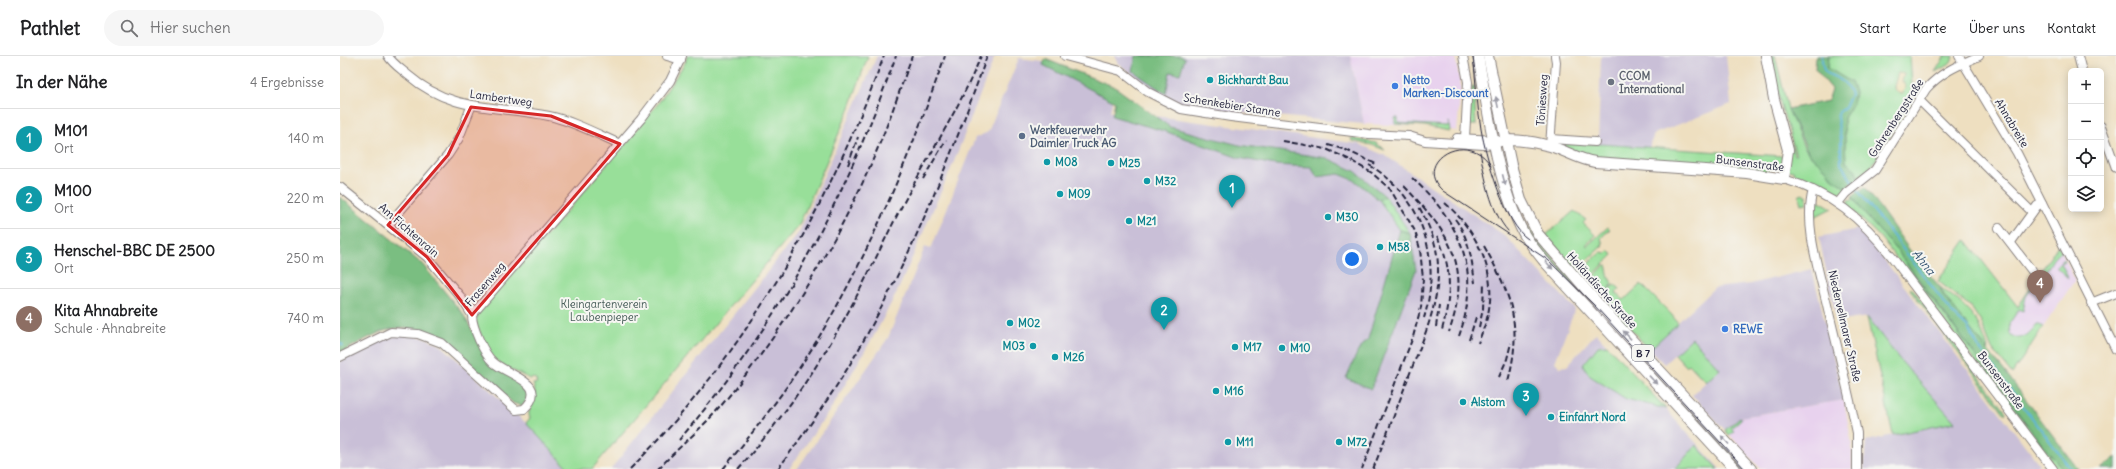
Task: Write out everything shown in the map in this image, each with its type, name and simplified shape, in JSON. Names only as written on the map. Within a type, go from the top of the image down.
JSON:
[{"type":"main road","name":"Holländische Straße","points":[[1478,56],[1495,142],[1511,204],[1531,244],[1735,469]]},
{"type":"main road","name":"Holländische Straße","points":[[1488,56],[1506,140],[1525,211],[1546,245],[1751,469]]},
{"type":"main road","points":[[1766,56],[1774,99],[1788,150],[1784,179]]},
{"type":"main road","name":"Bunsenstraße","points":[[1506,140],[1550,142],[1569,155],[1589,161],[1746,173],[1784,179]]},
{"type":"street","name":"Lambertweg","points":[[388,56],[420,86],[439,96],[471,107],[514,109],[551,116],[620,144]]},
{"type":"street","points":[[667,56],[681,58]]},
{"type":"street","name":"Schenkebier Stanne","points":[[1065,56],[1121,71],[1148,92],[1180,109],[1231,117],[1369,134],[1465,138],[1495,142]]},
{"type":"street","points":[[1463,56],[1468,82],[1465,138]]},
{"type":"street","name":"Töniesweg","points":[[1550,142],[1556,62],[1555,56]]},
{"type":"street","name":"Gahrenbergstraße","points":[[1838,203],[1849,191],[1875,170],[1919,100],[1935,78],[1961,59],[1979,56]]},
{"type":"street","points":[[2078,56],[2081,68]]},
{"type":"street","name":"Frasenweg","points":[[340,357],[391,332],[418,334],[442,343],[516,410],[524,409],[531,402],[533,393],[528,383],[502,369],[492,361],[472,325],[472,315],[620,144],[670,81],[681,58]]},
{"type":"street","name":"Ahnabreite","points":[[1961,59],[2017,153],[2116,350]]},
{"type":"street","points":[[1919,100],[2032,212]]},
{"type":"street","points":[[388,225],[448,154],[459,138],[471,107]]},
{"type":"street","points":[[2104,134],[2116,168]]},
{"type":"street","name":"Schenkebier Stanne","points":[[1409,136],[1425,141],[1495,142]]},
{"type":"street","points":[[1495,142],[1506,140]]},
{"type":"street","name":"Bunsenstraße","points":[[1550,142],[1595,142]]},
{"type":"street","name":"Bunsenstraße","points":[[1784,179],[1813,190],[1838,203],[1864,224],[1878,239],[2053,469]]},
{"type":"street","name":"Am Fichtenrain","points":[[340,186],[427,257],[460,296],[472,315]]},
{"type":"street","name":"Niedervellmarer Straße","points":[[1813,190],[1809,210],[1810,220],[1818,266],[1857,433],[1857,469]]},
{"type":"street","points":[[2011,242],[2032,212],[2042,203]]},
{"type":"street","points":[[1999,228],[2032,271]]},
{"type":"street","points":[[2091,302],[2116,293]]},
{"type":"highlighted area","points":[[471,107],[551,116],[620,144],[570,203],[472,315],[427,257],[388,225],[448,155]]},
{"type":"shaded area","points":[[877,56],[995,56],[953,164],[898,290],[876,332],[832,407],[789,469],[611,469],[799,232]]},
{"type":"shaded area","points":[[1115,56],[1350,56],[1364,124],[1232,112],[1179,103],[1160,95],[1119,64]]},
{"type":"shaded area","points":[[1350,56],[1455,56],[1461,87],[1457,131],[1425,126],[1364,124]]},
{"type":"shaded area","points":[[1601,56],[1726,56],[1731,104],[1654,134],[1649,148],[1598,144]]},
{"type":"shaded area","points":[[1019,58],[1043,61],[1113,98],[1110,112],[1119,111],[1359,144],[1386,156],[1504,235],[1575,309],[1555,362],[1560,367],[1567,366],[1596,333],[1720,469],[797,469],[888,338],[925,247],[931,249],[975,138],[988,132]]},
{"type":"shaded area","points":[[1858,229],[1873,245],[2039,464],[2033,469],[1864,469],[1866,441],[1954,422],[1900,360],[1867,317],[1837,322],[1819,237]]},
{"type":"shaded area","points":[[2058,245],[2075,280],[2015,369],[1992,346]]},
{"type":"shaded area","points":[[1812,269],[1844,400],[1740,417],[1725,430],[1692,395],[1720,369],[1692,338],[1664,364],[1647,347],[1652,347],[1714,288],[1750,284]]},
{"type":"shaded area","points":[[402,334],[426,338],[442,346],[526,423],[566,466],[566,469],[340,469],[340,361],[378,340]]},
{"type":"shaded area","points":[[1844,400],[1852,446],[1852,469],[1761,469],[1725,430],[1740,417]]},
{"type":"green space","name":"Kleingartenverein Laubenpieper","points":[[687,56],[868,56],[849,110],[799,225],[592,469],[569,469],[526,423],[530,418],[529,411],[535,395],[533,384],[537,383],[535,378],[530,379],[502,365],[494,359],[475,323],[476,314],[562,217],[657,105],[685,63]]},
{"type":"green space","points":[[1136,56],[1180,56],[1185,58],[1180,74],[1170,72],[1166,94],[1133,71]]},
{"type":"green space","points":[[1771,56],[1775,56],[1788,109],[1803,145],[1809,154],[1826,169],[1831,177],[1847,189],[1843,192],[1827,192],[1800,179],[1793,171],[1776,167],[1766,171],[1590,157],[1569,149],[1560,143],[1598,144],[1783,156],[1791,144],[1794,155],[1796,155],[1779,99]]},
{"type":"green space","points":[[1816,56],[1829,56],[1828,68],[1851,82],[1855,92],[1853,103],[1844,118],[1846,162],[1856,170],[1859,179],[1852,182],[1847,189],[1831,177],[1826,169],[1809,154],[1788,109],[1828,101],[1832,89],[1815,69]]},
{"type":"green space","points":[[1829,56],[1910,56],[1913,100],[1871,167],[1858,178],[1855,170],[1846,162],[1844,118],[1853,103],[1855,92],[1828,68]]},
{"type":"green space","points":[[1945,56],[1953,56],[1951,62],[1944,68],[1935,72]]},
{"type":"green space","points":[[1045,59],[1115,87],[1170,127],[1239,145],[1327,158],[1355,171],[1385,196],[1379,200],[1354,180],[1339,174],[1317,177],[1311,167],[1275,165],[1239,158],[1167,132],[1112,116],[1115,102],[1043,65]]},
{"type":"green space","points":[[1472,87],[1474,87],[1476,125],[1469,125]]},
{"type":"green space","points":[[1395,118],[1398,118],[1398,123],[1447,126],[1448,122],[1449,131],[1425,126],[1395,124]]},
{"type":"green space","points":[[1351,138],[1376,143],[1385,150],[1372,145],[1352,141]]},
{"type":"green space","points":[[1865,187],[1916,259],[1940,287],[1944,296],[2009,377],[2078,469],[2063,469],[2046,450],[1898,252],[1863,212],[1852,196]]},
{"type":"green space","points":[[1802,194],[1807,195],[1807,203],[1801,204],[1799,196]]},
{"type":"green space","points":[[1385,196],[1410,233],[1400,230],[1379,200]]},
{"type":"green space","points":[[1852,196],[1863,212],[1898,252],[2046,450],[2063,469],[2057,469],[1880,237],[1847,205],[1849,199],[1851,201],[1853,199]]},
{"type":"green space","points":[[340,197],[422,264],[463,314],[490,363],[524,383],[530,391],[528,399],[522,406],[513,403],[445,342],[415,329],[391,329],[368,338],[340,353]]},
{"type":"green space","points":[[1816,199],[1832,208],[1812,218],[1815,200]]},
{"type":"green space","points":[[1574,211],[1586,220],[1583,223],[1595,235],[1586,245],[1587,246],[1608,227],[1610,229],[1601,238],[1603,245],[1585,262],[1579,255],[1575,259],[1581,266],[1578,271],[1545,236]]},
{"type":"green space","points":[[1521,218],[1539,242],[1576,283],[1573,286],[1539,251]]},
{"type":"green space","points":[[1400,230],[1410,233],[1416,270],[1371,389],[1346,378],[1358,351],[1368,339]]},
{"type":"green space","points":[[1966,240],[2018,307],[2058,245],[2061,250],[2053,259],[2037,287],[2031,289],[2026,297],[2023,311],[2019,309],[2009,324],[2010,334],[2018,338],[2022,338],[2028,334],[2037,324],[2043,327],[2012,374],[1991,347],[1982,324],[1971,307],[1938,281]]},
{"type":"green space","points":[[1609,250],[1613,255],[1587,281],[1579,272],[1601,252],[1606,253]]},
{"type":"green space","points":[[2064,259],[2065,261],[2061,263],[2068,278],[2056,267]]},
{"type":"green space","points":[[1606,264],[1609,278],[1613,283],[1602,297],[1588,282]]},
{"type":"green space","points":[[1614,284],[1620,289],[1616,293],[1624,300],[1641,284],[1678,323],[1652,347],[1647,347],[1602,298]]},
{"type":"green space","points":[[1940,287],[1965,307],[1970,313],[1980,328],[1988,349],[1986,349],[1955,311]]},
{"type":"green space","points":[[1912,288],[2006,412],[2005,414],[1910,289]]},
{"type":"green space","points":[[1867,317],[1900,360],[1955,422],[1893,435]]},
{"type":"green space","points":[[1613,324],[1747,469],[1739,469],[1609,328]]},
{"type":"green space","points":[[1692,338],[1720,369],[1706,382],[1689,364],[1686,366],[1675,354]]},
{"type":"green space","points":[[1607,345],[1666,409],[1626,399],[1590,376],[1583,365],[1598,346]]},
{"type":"green space","points":[[1740,417],[1741,419],[1731,428],[1734,431],[1729,435],[1725,430]]},
{"type":"green space","points":[[1696,445],[1718,469],[1675,469]]},
{"type":"green space","points":[[2116,457],[2116,469],[2101,469]]},
{"type":"sand","points":[[1898,73],[1904,74],[1902,81],[1906,87],[1901,94],[1897,92],[1894,86]]},
{"type":"waterway","name":"Ahna","points":[[1822,56],[1822,63],[1825,71],[1844,82],[1851,94],[1845,108],[1839,112],[1837,118],[1841,139],[1841,164],[1854,184]]},
{"type":"waterway","name":"Ahna","points":[[1856,188],[1953,314],[1968,328],[1979,348],[2071,469]]},
{"type":"tram line","points":[[1473,56],[1478,111],[1487,156],[1504,205],[1512,220],[1528,239]]},
{"type":"tram line","points":[[1491,166],[1481,155],[1470,149],[1457,149],[1446,153],[1438,160],[1433,169],[1435,180],[1443,191],[1548,260],[1594,305],[1745,469]]},
{"type":"tram line","points":[[1480,152],[1489,193],[1497,214],[1508,231]]},
{"type":"railway","points":[[630,469],[672,424],[711,377],[747,328],[780,276],[837,169],[862,113],[884,56]]},
{"type":"railway","points":[[679,440],[748,350],[779,305],[806,258],[831,211],[854,161],[876,110],[896,56]]},
{"type":"railway","points":[[658,469],[720,407],[765,348],[808,284],[846,217],[862,184],[886,127],[912,56]]},
{"type":"railway","points":[[723,469],[762,421],[789,383],[843,296],[863,257],[899,178],[945,56]]},
{"type":"railway","points":[[738,469],[783,414],[835,335],[862,286],[905,200],[955,111],[981,56]]},
{"type":"railway","points":[[778,469],[838,384],[876,318],[912,245],[928,208],[959,132],[987,56]]},
{"type":"railway","points":[[848,165],[858,137]]},
{"type":"railway","points":[[923,179],[946,140]]},
{"type":"railway","points":[[1283,141],[1326,149],[1350,160],[1372,173],[1390,189],[1415,231],[1420,249],[1423,279],[1421,307],[1413,337],[1362,469]]},
{"type":"railway","points":[[1328,145],[1346,150],[1378,165]]},
{"type":"railway","points":[[1369,165],[1388,178],[1403,194],[1415,212],[1424,231],[1429,252],[1431,274],[1429,296],[1424,318]]},
{"type":"railway","points":[[1412,178],[1443,212],[1454,230],[1462,250],[1467,269],[1468,290],[1466,313],[1459,336]]},
{"type":"railway","points":[[1404,186],[1433,219],[1444,235],[1452,252],[1457,269],[1458,288],[1456,308],[1449,332]]},
{"type":"railway","points":[[1445,203],[1467,227],[1476,240],[1487,270],[1490,285],[1490,302],[1486,321],[1478,343]]},
{"type":"railway","points":[[1373,469],[1425,335],[1436,295],[1438,282],[1438,260],[1435,243],[1418,205]]},
{"type":"railway","points":[[1455,219],[1467,241],[1475,283]]},
{"type":"railway","points":[[1437,236],[1446,260],[1449,283],[1449,294],[1442,330]]},
{"type":"railway","points":[[1484,246],[1501,279],[1512,310],[1514,343],[1508,381]]},
{"type":"railway","points":[[1479,327],[1483,309],[1484,283]]},
{"type":"railway","points":[[1436,327],[1439,305]]},
{"type":"railway","points":[[1469,340],[1476,317]]},
{"type":"railway","points":[[1499,377],[1507,359],[1511,343]]},
{"type":"place","name":"Bickhardt Bau","points":[[1210,80]]},
{"type":"place","name":"CCOM International","points":[[1611,82]]},
{"type":"place","name":"Netto Marken-Discount","points":[[1395,86]]},
{"type":"place","name":"Werkfeuerwehr Daimler Truck AG","points":[[1022,136]]},
{"type":"place","name":"M08","points":[[1047,162]]},
{"type":"place","name":"M25","points":[[1111,163]]},
{"type":"place","name":"M32","points":[[1147,181]]},
{"type":"place","name":"M09","points":[[1060,194]]},
{"type":"place","name":"M101","points":[[1232,208]]},
{"type":"place","name":"M30","points":[[1328,217]]},
{"type":"place","name":"M21","points":[[1129,221]]},
{"type":"place","name":"M58","points":[[1380,247]]},
{"type":"place","name":"Kita Ahnabreite","points":[[2040,303]]},
{"type":"place","name":"M02","points":[[1010,323]]},
{"type":"place","name":"REWE","points":[[1725,329]]},
{"type":"place","name":"M100","points":[[1164,330]]},
{"type":"place","name":"M03","points":[[1033,346]]},
{"type":"place","name":"M17","points":[[1235,347]]},
{"type":"place","name":"M10","points":[[1282,348]]},
{"type":"place","name":"M26","points":[[1055,357]]},
{"type":"place","name":"M16","points":[[1216,391]]},
{"type":"place","name":"Alstom","points":[[1463,402]]},
{"type":"place","name":"Henschel-BBC DE 2500","points":[[1526,416]]},
{"type":"place","name":"Einfahrt Nord","points":[[1551,417]]},
{"type":"place","name":"M11","points":[[1228,442]]},
{"type":"place","name":"M72","points":[[1339,442]]}]
